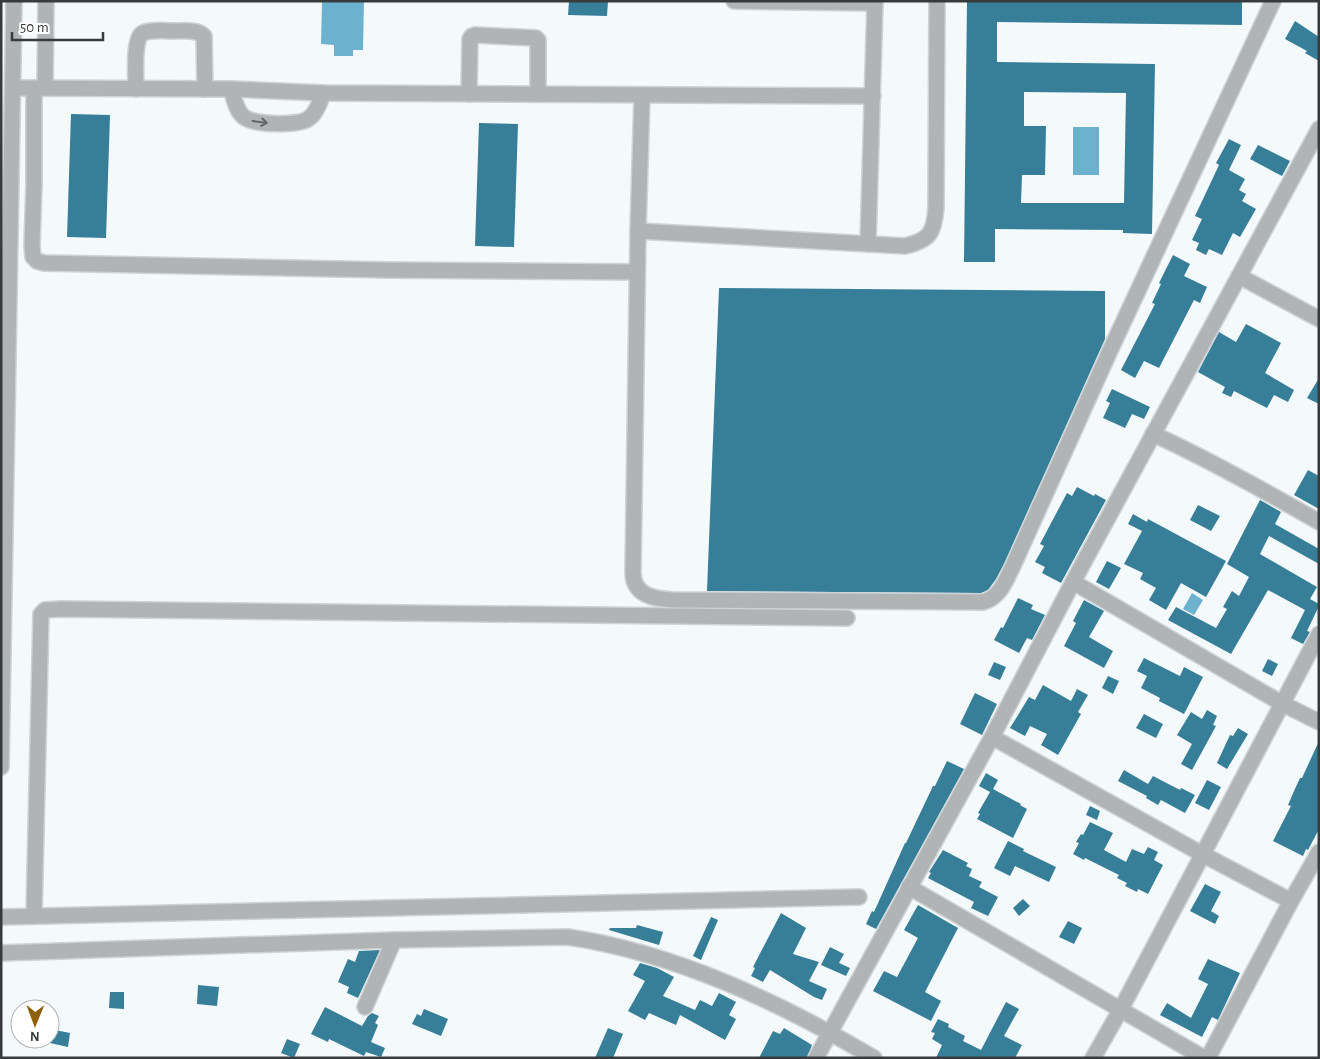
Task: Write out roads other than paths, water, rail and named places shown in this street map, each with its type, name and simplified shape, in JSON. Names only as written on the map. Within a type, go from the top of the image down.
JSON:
[{"type":"street","points":[[1,767],[14,1]]},
{"type":"street","points":[[46,1],[34,184],[32,246],[33,257],[36,261],[44,263],[260,268],[637,272]]},
{"type":"street","points":[[734,1],[875,2],[868,244]]},
{"type":"street","points":[[638,231],[905,246],[928,238],[934,224],[936,208],[937,1]]},
{"type":"street","points":[[642,96],[637,272],[633,579],[637,588],[643,593],[659,599],[672,600],[983,602],[993,598],[1002,587],[1012,568],[1108,355],[1273,1]]},
{"type":"street","points":[[136,89],[138,36],[141,33],[149,32],[186,31],[200,32],[204,36],[205,89]]},
{"type":"street","points":[[470,94],[470,39],[472,36],[536,38],[538,40],[538,94]]},
{"type":"street","points":[[14,88],[230,89],[323,93],[642,96],[873,96]]},
{"type":"street","points":[[230,89],[244,117],[256,123],[295,123],[306,120],[313,114],[323,93]]},
{"type":"street","points":[[816,1058],[992,737],[1072,582],[1319,129]]},
{"type":"street","points":[[1239,276],[1319,319]]},
{"type":"street","points":[[1153,434],[1186,449],[1319,522]]},
{"type":"street","points":[[1072,582],[1283,704],[1319,722]]},
{"type":"street","points":[[34,916],[41,614],[45,610],[847,618]]},
{"type":"street","points":[[1093,1058],[1121,1009],[1319,634]]},
{"type":"street","points":[[992,737],[1202,854],[1291,900]]},
{"type":"street","points":[[1208,1058],[1291,900],[1319,852]]},
{"type":"street","points":[[909,887],[1204,1058]]},
{"type":"street","points":[[1,917],[859,897]]},
{"type":"street","points":[[1,953],[394,940],[554,937],[593,941],[704,973],[829,1032],[874,1058]]},
{"type":"street","points":[[365,1008],[394,940]]},
{"type":"water","points":[[322,1],[364,1],[363,50],[353,50],[353,56],[334,56],[334,45],[321,44]]},
{"type":"water","points":[[1073,127],[1099,127],[1099,175],[1073,175]]},
{"type":"water","points":[[1192,593],[1203,600],[1194,615],[1183,609]]}]
